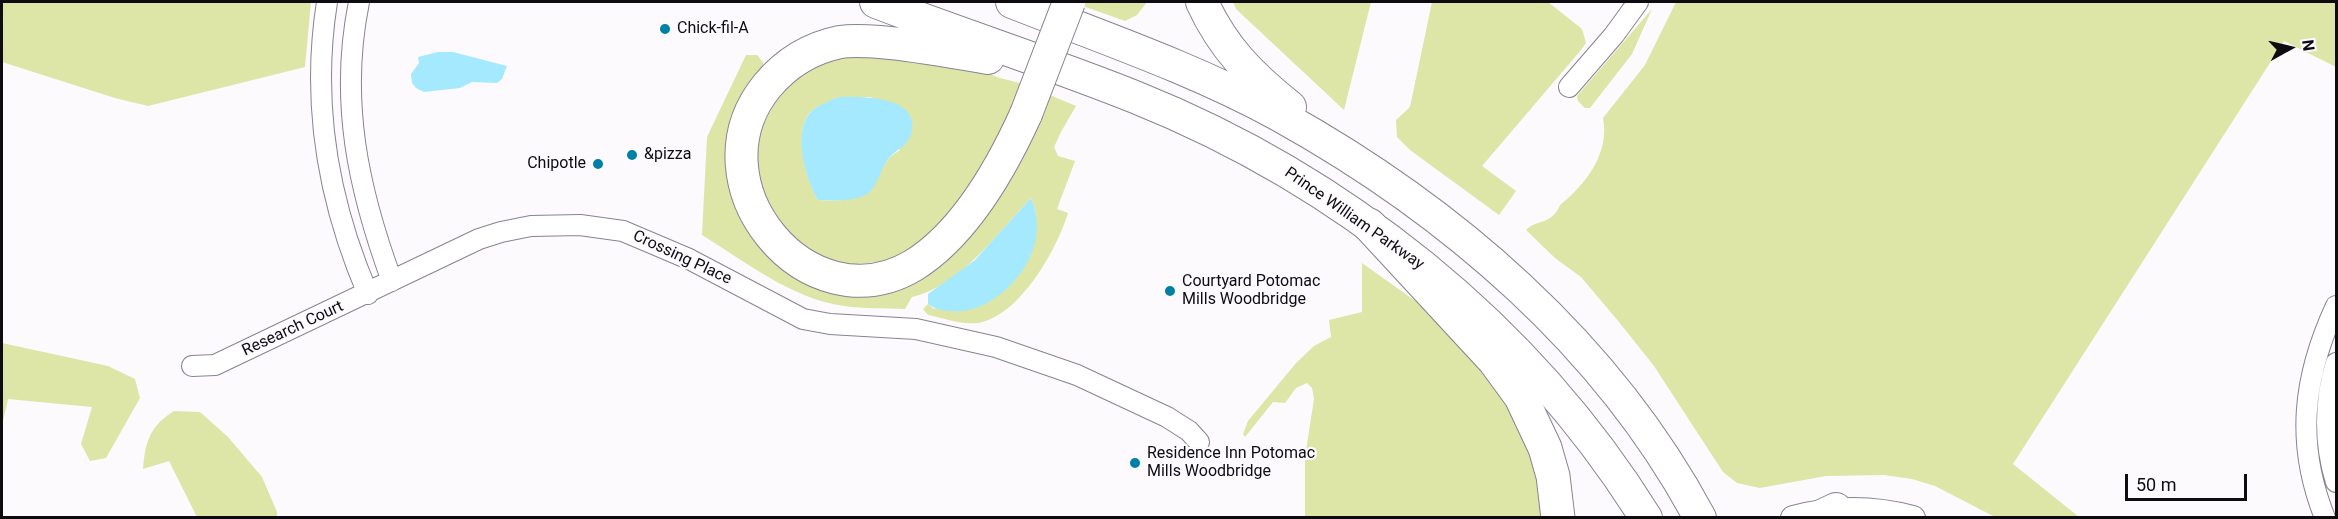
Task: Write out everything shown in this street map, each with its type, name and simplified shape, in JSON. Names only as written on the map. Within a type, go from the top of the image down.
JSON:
[{"type":"highway","name":"Prince William Parkway","points":[[876,2],[1136,98],[1212,132],[1279,167],[1369,225],[1432,274],[1510,346],[1558,398],[1588,435],[1646,518]]},
{"type":"highway","points":[[1012,2],[1228,90],[1279,115],[1406,194]]},
{"type":"highway","points":[[1060,69],[910,45],[862,41],[841,42],[815,49],[793,61],[776,75],[754,107],[746,127],[741,148],[742,170],[746,191],[756,215],[777,243],[793,257],[831,276],[873,279],[912,266],[929,254],[955,228],[980,197],[1002,164],[1026,114],[1069,2]]},
{"type":"highway","points":[[1202,2],[1219,36],[1234,56],[1266,88],[1496,264],[1602,375],[1679,477],[1700,518]]},
{"type":"highway","points":[[1369,225],[1494,360],[1521,397],[1545,448],[1553,476],[1558,518]]},
{"type":"street","points":[[327,2],[320,81],[324,141],[330,182],[339,215],[351,253],[368,294]]},
{"type":"street","points":[[359,2],[351,59],[354,137],[358,168],[370,219],[392,281]]},
{"type":"street","points":[[1569,87],[1614,35],[1638,2]]},
{"type":"street","name":"Crossing Place","points":[[392,281],[479,240],[519,227],[566,224],[609,228],[632,234],[689,259],[803,319],[830,324],[916,329],[996,347],[1077,375],[1167,417],[1189,431],[1199,442]]},
{"type":"street","name":"Research Court","points":[[192,366],[215,365],[392,281]]},
{"type":"street","points":[[2325,518],[2314,486],[2309,461],[2306,406],[2314,362],[2337,306]]},
{"type":"street","points":[[2337,363],[2330,386],[2327,420],[2329,453],[2337,482]]},
{"type":"street","points":[[1793,518],[1821,510],[1826,513],[1884,510],[1913,518]]},
{"type":"green space","points":[[2,2],[311,2],[305,67],[148,106],[115,98],[2,62]]},
{"type":"green space","points":[[1078,2],[1147,2],[1137,15],[1125,21],[1077,4]]},
{"type":"green space","points":[[1233,2],[1371,2],[1344,110],[1236,9]]},
{"type":"green space","points":[[1432,2],[1548,2],[1582,29],[1586,43],[1581,50],[1482,166],[1516,191],[1499,215],[1410,150],[1397,137],[1396,120],[1410,107]]},
{"type":"green space","points":[[1676,2],[2336,2],[2336,67],[2284,41],[2013,464],[2079,517],[1995,517],[1935,486],[1912,479],[1884,475],[1826,476],[1760,488],[1737,483],[1723,472],[1654,366],[1619,322],[1581,277],[1555,258],[1526,230],[1553,216],[1594,167],[1603,143],[1603,118],[1645,65]]},
{"type":"green space","points":[[1652,9],[1632,54],[1590,108],[1585,108],[1578,101],[1577,96]]},
{"type":"green space","points":[[829,52],[948,58],[1000,78],[1027,85],[980,179],[926,241],[889,261],[846,265],[821,258],[769,217],[752,144],[793,71]],"holes":[[[839,97],[871,97],[900,150],[890,157],[862,196],[838,201],[818,200],[809,180],[803,154],[803,128],[806,118],[816,108]]]},
{"type":"green space","points":[[746,55],[757,55],[763,62],[763,70],[736,115],[776,254],[903,278],[1045,93],[1076,106],[1054,147],[1058,156],[1075,161],[1057,209],[1068,213],[1046,262],[1022,295],[993,318],[978,323],[959,322],[928,315],[923,309],[928,304],[934,309],[1030,257],[1036,228],[1031,198],[992,242],[962,270],[930,291],[912,297],[905,309],[844,306],[806,296],[770,278],[702,235],[707,137]]},
{"type":"green space","points":[[1362,263],[1428,310],[1511,390],[1550,517],[1305,517],[1305,457],[1314,399],[1312,388],[1307,383],[1296,388],[1285,403],[1273,402],[1245,437],[1243,434],[1248,421],[1296,363],[1314,346],[1331,337],[1329,320],[1362,312]]},
{"type":"green space","points":[[2,343],[108,366],[135,379],[140,398],[106,458],[90,461],[81,444],[92,407],[8,399],[2,426]]},
{"type":"green space","points":[[174,411],[200,412],[228,437],[262,477],[277,517],[197,517],[169,461],[143,469],[150,436],[159,423]]},
{"type":"water","points":[[438,52],[453,52],[507,66],[502,79],[497,83],[472,82],[460,88],[424,92],[412,83],[411,74],[419,63],[418,57]]},
{"type":"water","points":[[839,97],[875,98],[900,106],[908,112],[912,122],[911,135],[904,145],[889,158],[869,192],[849,200],[818,200],[809,180],[802,154],[803,129],[806,118],[813,110]]},
{"type":"water","points":[[1031,198],[1037,220],[1035,243],[1030,257],[1016,279],[997,297],[974,308],[949,311],[928,304],[928,294],[975,260]]},
{"type":"place","name":"Chick-fil-A","points":[[665,29]]},
{"type":"place","name":"&pizza","points":[[632,155]]},
{"type":"place","name":"Chipotle","points":[[598,164]]},
{"type":"place","name":"Courtyard Potomac Mills Woodbridge","points":[[1170,291]]},
{"type":"place","name":"Residence Inn Potomac Mills Woodbridge","points":[[1135,463]]}]
